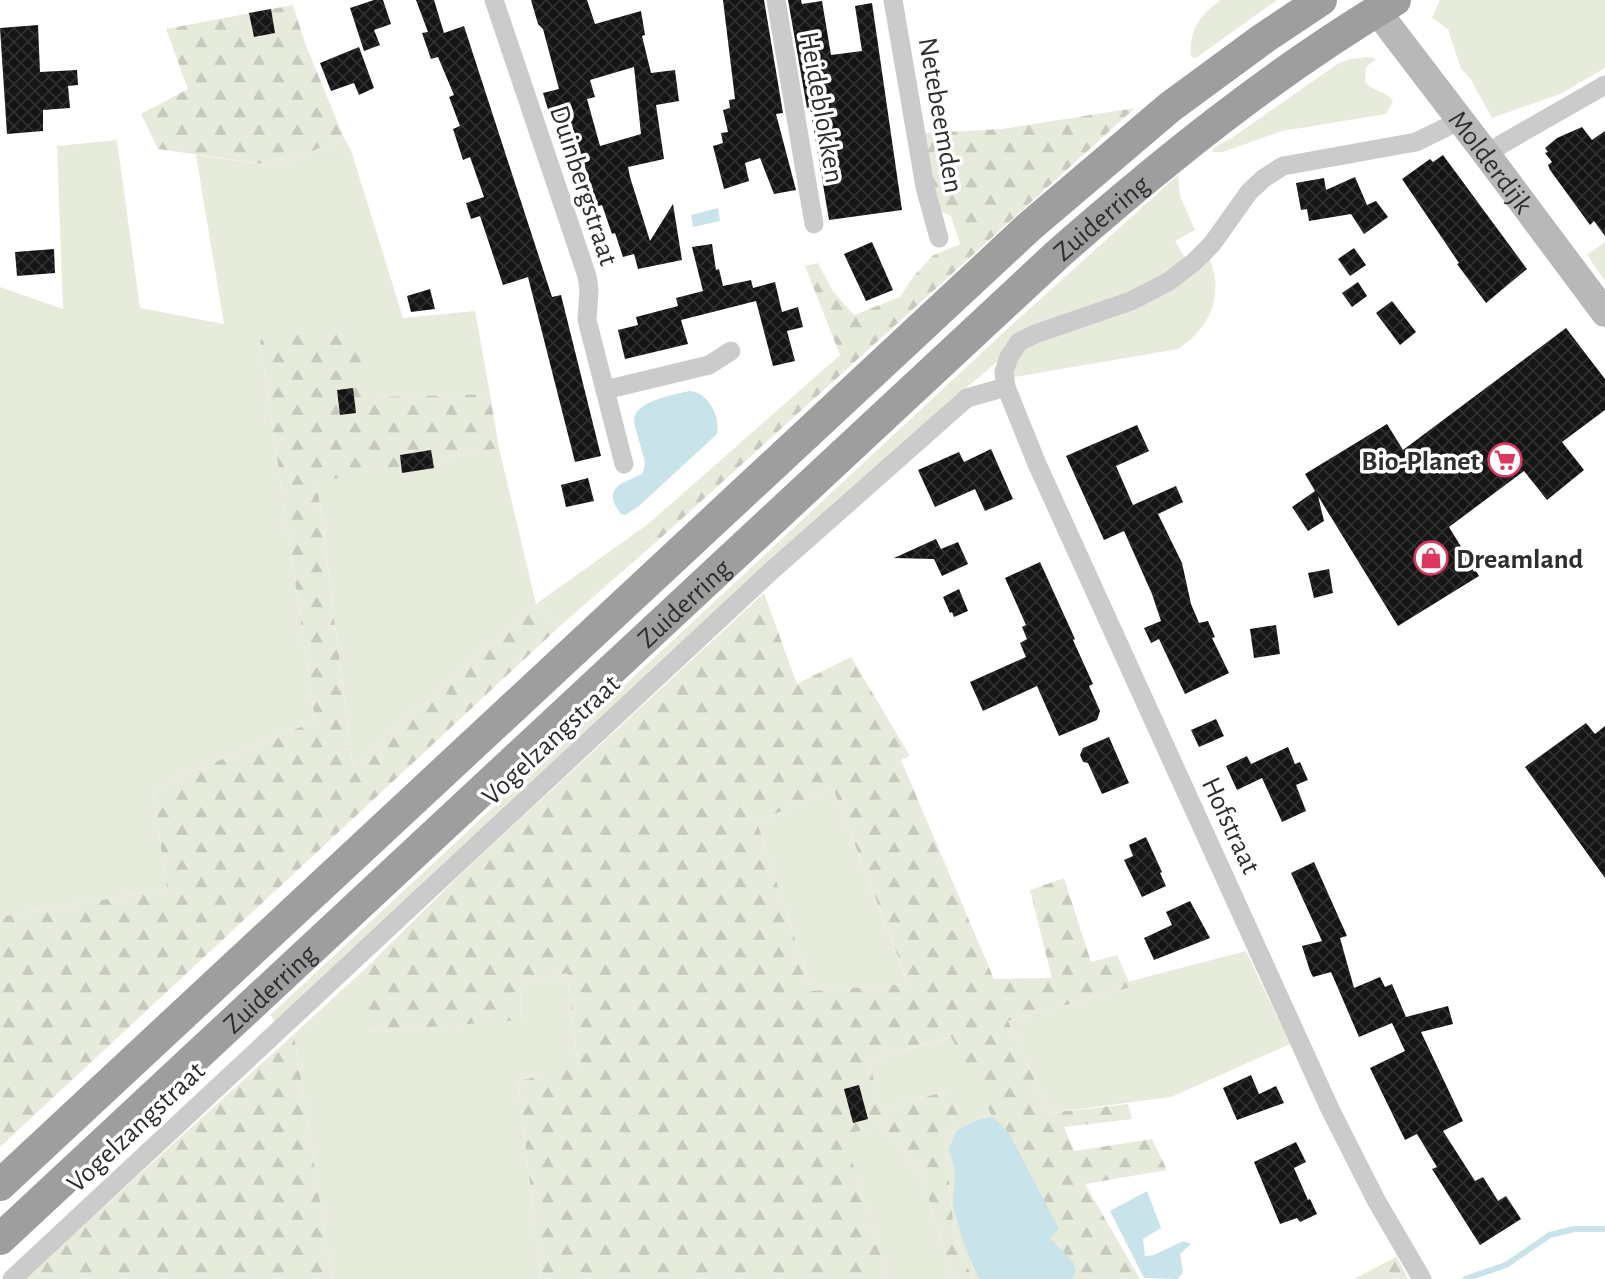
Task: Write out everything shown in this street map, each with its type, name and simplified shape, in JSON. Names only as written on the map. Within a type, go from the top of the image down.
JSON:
[{"type":"highway","name":"Zuiderring","points":[[0,1185],[1030,226],[1170,107],[1321,0]]},
{"type":"highway","name":"Zuiderring","points":[[0,1239],[1058,254],[1129,192],[1217,122],[1290,69],[1386,6]]},
{"type":"main road","name":"Molderdijk","points":[[1386,6],[1461,120],[1605,313]]},
{"type":"street","name":"Duinbergstraat","points":[[494,0],[587,276],[587,320],[624,464]]},
{"type":"street","name":"Heideblokken","points":[[776,0],[814,224]]},
{"type":"street","name":"Netebeemden","points":[[893,0],[915,138],[939,238]]},
{"type":"street","points":[[1488,155],[1502,144],[1605,85]]},
{"type":"street","points":[[1006,387],[1004,372],[1009,356],[1019,342],[1131,301],[1168,282],[1212,244],[1249,192],[1283,166],[1416,142],[1461,120]]},
{"type":"street","points":[[605,390],[709,365],[731,351]]},
{"type":"street","name":"Vogelzangstraat","points":[[12,1279],[768,574],[967,398],[1006,387]]},
{"type":"street","name":"Hofstraat","points":[[1006,387],[1037,464],[1156,730],[1207,836],[1330,1109],[1376,1200],[1422,1279]]},
{"type":"green space","points":[[1221,0],[1277,0],[1196,58],[1191,56],[1192,38],[1197,24],[1207,11]]},
{"type":"green space","points":[[1440,0],[1605,0],[1605,68],[1560,94],[1492,118],[1470,78],[1461,69],[1448,29],[1432,18]]},
{"type":"green space","points":[[293,5],[305,43],[344,138],[276,166],[158,149],[141,114],[188,89],[166,29]]},
{"type":"green space","points":[[1370,57],[1376,59],[1366,67],[1365,82],[1393,101],[1386,114],[1282,131],[1223,152],[1212,152],[1213,148],[1339,63]]},
{"type":"green space","points":[[1135,108],[654,544],[648,524],[840,355],[805,266],[818,263],[832,290],[854,315],[900,297],[932,256],[960,244],[951,216],[940,211],[922,133],[1002,129]]},
{"type":"green space","points":[[344,138],[351,150],[403,318],[475,311],[490,394],[374,397],[260,340],[315,721],[152,788],[167,889],[0,917],[0,287],[63,309],[57,146],[117,140],[140,308],[224,324],[196,155],[276,166]]},
{"type":"green space","points":[[1178,175],[1180,196],[1195,230],[1175,241],[1186,259],[1158,278],[998,361],[276,1022],[270,1015],[1017,320]]},
{"type":"green space","points":[[1605,242],[1605,281],[1587,255]]},
{"type":"green space","points":[[1209,257],[1215,284],[1212,309],[1199,331],[1178,349],[1014,377],[1014,369],[1023,349]]},
{"type":"green space","points":[[353,327],[374,397],[490,394],[499,448],[317,482],[353,767],[536,604],[559,627],[0,1147],[0,917],[167,889],[152,788],[315,721],[260,340]]},
{"type":"green space","points":[[499,448],[536,604],[353,767],[317,481]]},
{"type":"green space","points":[[648,524],[654,544],[559,627],[536,604]]},
{"type":"green space","points":[[764,593],[797,684],[851,657],[910,756],[901,760],[994,979],[1052,978],[1030,890],[1064,878],[1091,962],[1117,955],[1131,987],[1008,1021],[1050,1113],[1128,1104],[1132,1119],[1064,1127],[1074,1151],[1152,1139],[1167,1170],[1085,1184],[1140,1279],[1076,1279],[951,1037],[869,1060],[881,1110],[946,1091],[970,1114],[956,1127],[945,1143],[954,1230],[972,1279],[953,1279],[922,1177],[884,1126],[844,1134],[888,1279],[541,1279],[518,1081],[578,1067],[567,973],[520,985],[521,1020],[367,1032],[367,967],[466,869]],"holes":[[[833,788],[908,983],[812,991],[757,822]]]},
{"type":"green space","points":[[833,788],[908,984],[812,991],[757,822]]},
{"type":"green space","points":[[1246,951],[1290,1044],[1171,1097],[1050,1113],[1008,1021],[1130,987],[1127,982]]},
{"type":"green space","points":[[367,967],[367,1032],[521,1019],[520,985],[567,973],[578,1068],[518,1081],[541,1279],[332,1279],[294,1034]]},
{"type":"green space","points":[[294,1034],[332,1279],[24,1279]]},
{"type":"green space","points":[[952,1037],[1076,1279],[972,1279],[954,1230],[945,1143],[956,1127],[946,1091],[881,1110],[869,1060]]},
{"type":"green space","points":[[884,1126],[922,1177],[953,1279],[888,1279],[843,1133]]},
{"type":"green space","points":[[1396,1257],[1408,1279],[1354,1279]]},
{"type":"water","points":[[718,208],[720,221],[693,227],[691,215]]},
{"type":"water","points":[[690,391],[702,396],[712,406],[717,420],[717,434],[638,507],[625,515],[621,514],[615,505],[613,493],[621,484],[642,474],[645,466],[634,420],[636,413],[648,403]]},
{"type":"water","points":[[993,1117],[1009,1133],[1059,1229],[1050,1238],[1073,1262],[1076,1272],[1072,1279],[979,1279],[964,1245],[953,1205],[955,1171],[949,1149],[957,1130],[980,1119]]},
{"type":"water","points":[[1147,1191],[1161,1228],[1143,1239],[1145,1256],[1154,1255],[1183,1241],[1191,1244],[1180,1254],[1183,1272],[1178,1279],[1144,1278],[1110,1211]]},
{"type":"building","points":[[374,0],[383,0],[391,24],[374,30],[380,45],[364,51],[350,8]]},
{"type":"building","points":[[416,0],[434,0],[444,33],[464,26],[552,297],[561,295],[601,456],[575,462],[528,277],[503,285],[480,216],[471,219],[466,203],[484,197],[470,157],[463,160],[453,129],[460,126],[449,97],[454,95],[438,57],[431,59],[422,33],[428,32]]},
{"type":"building","points":[[531,0],[587,0],[595,24],[641,11],[645,35],[642,36],[651,73],[675,70],[679,101],[656,105],[664,159],[628,167],[650,241],[673,204],[682,260],[638,269],[634,254],[623,257],[602,205],[588,209],[582,192],[592,189],[568,113],[551,119],[543,93],[559,89],[543,29],[538,24]],"holes":[[[634,67],[641,134],[600,146],[587,99],[595,97],[590,80]]]},
{"type":"building","points":[[723,0],[764,0],[783,113],[776,114],[796,190],[774,194],[760,158],[745,163],[749,181],[724,189],[713,146],[723,143],[721,133],[728,132],[723,110],[730,108],[729,100],[735,99]]},
{"type":"building","points":[[788,0],[801,0],[802,4],[822,1],[831,55],[862,51],[855,6],[872,3],[902,210],[829,220]]},
{"type":"building","points":[[271,9],[275,33],[254,37],[249,13]]},
{"type":"building","points":[[38,25],[40,72],[77,70],[78,85],[68,86],[70,108],[43,110],[43,131],[7,134],[0,28]]},
{"type":"building","points":[[359,47],[374,88],[359,95],[354,83],[331,91],[320,63]]},
{"type":"building","points":[[1582,127],[1592,140],[1605,131],[1605,236],[1594,221],[1590,225],[1550,170],[1548,165],[1552,162],[1545,153],[1548,152],[1545,148],[1557,138]]},
{"type":"building","points":[[1443,155],[1527,269],[1486,303],[1457,264],[1459,263],[1402,179],[1430,159],[1433,162]]},
{"type":"building","points":[[1355,177],[1367,205],[1376,201],[1388,217],[1364,234],[1351,214],[1309,221],[1307,209],[1301,210],[1296,183],[1324,178],[1326,190]]},
{"type":"building","points":[[872,242],[893,290],[866,301],[844,254]]},
{"type":"building","points":[[712,244],[716,270],[719,269],[723,286],[751,280],[753,288],[775,282],[782,312],[798,307],[803,327],[787,331],[795,361],[773,366],[756,301],[681,320],[688,344],[625,359],[618,330],[638,325],[636,317],[678,306],[676,298],[703,291],[692,247]]},
{"type":"building","points":[[1354,248],[1366,265],[1350,276],[1338,259]]},
{"type":"building","points":[[54,249],[55,273],[17,276],[15,252]]},
{"type":"building","points":[[1358,282],[1367,296],[1352,307],[1342,293]]},
{"type":"building","points":[[430,289],[435,309],[411,312],[407,296]]},
{"type":"building","points":[[1392,301],[1416,332],[1400,345],[1376,313]]},
{"type":"building","points":[[1566,328],[1605,379],[1605,410],[1562,442],[1584,470],[1547,500],[1524,471],[1449,527],[1479,576],[1398,626],[1318,496],[1324,521],[1308,531],[1292,507],[1315,491],[1305,474],[1387,424],[1403,450]]},
{"type":"building","points":[[353,388],[356,413],[340,415],[337,390]]},
{"type":"building","points":[[1137,425],[1149,451],[1116,466],[1133,505],[1176,486],[1183,502],[1158,514],[1182,563],[1191,604],[1199,623],[1208,621],[1215,637],[1212,638],[1229,673],[1185,694],[1159,639],[1151,643],[1144,628],[1161,621],[1124,531],[1104,540],[1066,456]]},
{"type":"building","points":[[991,449],[1013,499],[985,511],[975,489],[935,507],[918,470],[959,452],[964,462]]},
{"type":"building","points":[[431,450],[434,468],[402,473],[400,455]]},
{"type":"building","points":[[588,478],[594,501],[566,507],[561,485]]},
{"type":"building","points":[[936,539],[941,549],[958,542],[968,564],[942,576],[934,559],[894,558]]},
{"type":"building","points":[[1040,562],[1075,639],[1073,640],[1093,684],[1089,686],[1100,711],[1097,720],[1059,736],[1037,686],[983,711],[970,682],[1026,657],[1020,643],[1027,639],[1022,627],[1026,625],[1005,578]]},
{"type":"building","points":[[1329,569],[1333,593],[1314,598],[1308,573]]},
{"type":"building","points":[[959,589],[968,611],[954,617],[943,597]]},
{"type":"building","points":[[1276,625],[1280,654],[1254,658],[1250,629]]},
{"type":"building","points":[[1216,719],[1224,736],[1199,747],[1191,730]]},
{"type":"building","points":[[1586,723],[1595,734],[1605,726],[1605,878],[1525,767]]},
{"type":"building","points":[[1109,737],[1129,783],[1102,794],[1088,763],[1083,762],[1080,755],[1083,748]]},
{"type":"building","points":[[1288,747],[1295,764],[1300,762],[1308,780],[1296,785],[1306,811],[1282,822],[1262,778],[1237,790],[1226,766],[1247,756],[1251,764]]},
{"type":"building","points":[[1146,837],[1166,886],[1142,897],[1124,860],[1133,856],[1129,845]]},
{"type":"building","points":[[1314,862],[1347,936],[1340,938],[1354,988],[1380,977],[1385,987],[1392,984],[1406,1017],[1448,1006],[1453,1024],[1421,1032],[1463,1121],[1443,1131],[1475,1181],[1483,1177],[1498,1201],[1506,1196],[1521,1219],[1480,1245],[1432,1169],[1437,1167],[1417,1134],[1405,1140],[1370,1068],[1405,1051],[1392,1023],[1359,1037],[1331,972],[1313,977],[1310,971],[1302,946],[1322,941],[1291,873]]},
{"type":"building","points":[[1190,901],[1210,938],[1154,960],[1144,938],[1172,925],[1166,912]]},
{"type":"building","points":[[1251,1075],[1259,1094],[1276,1086],[1284,1103],[1237,1120],[1223,1088]]},
{"type":"building","points":[[859,1085],[868,1119],[853,1123],[844,1089]]},
{"type":"building","points":[[1296,1142],[1306,1162],[1294,1168],[1317,1214],[1300,1222],[1297,1218],[1280,1224],[1254,1162]]},
{"type":"waterway","points":[[1465,1279],[1506,1265],[1550,1235],[1574,1229],[1605,1229]]},
{"type":"place","name":"Bio-Planet","points":[[1505,460]]},
{"type":"place","name":"Dreamland","points":[[1431,558]]}]
